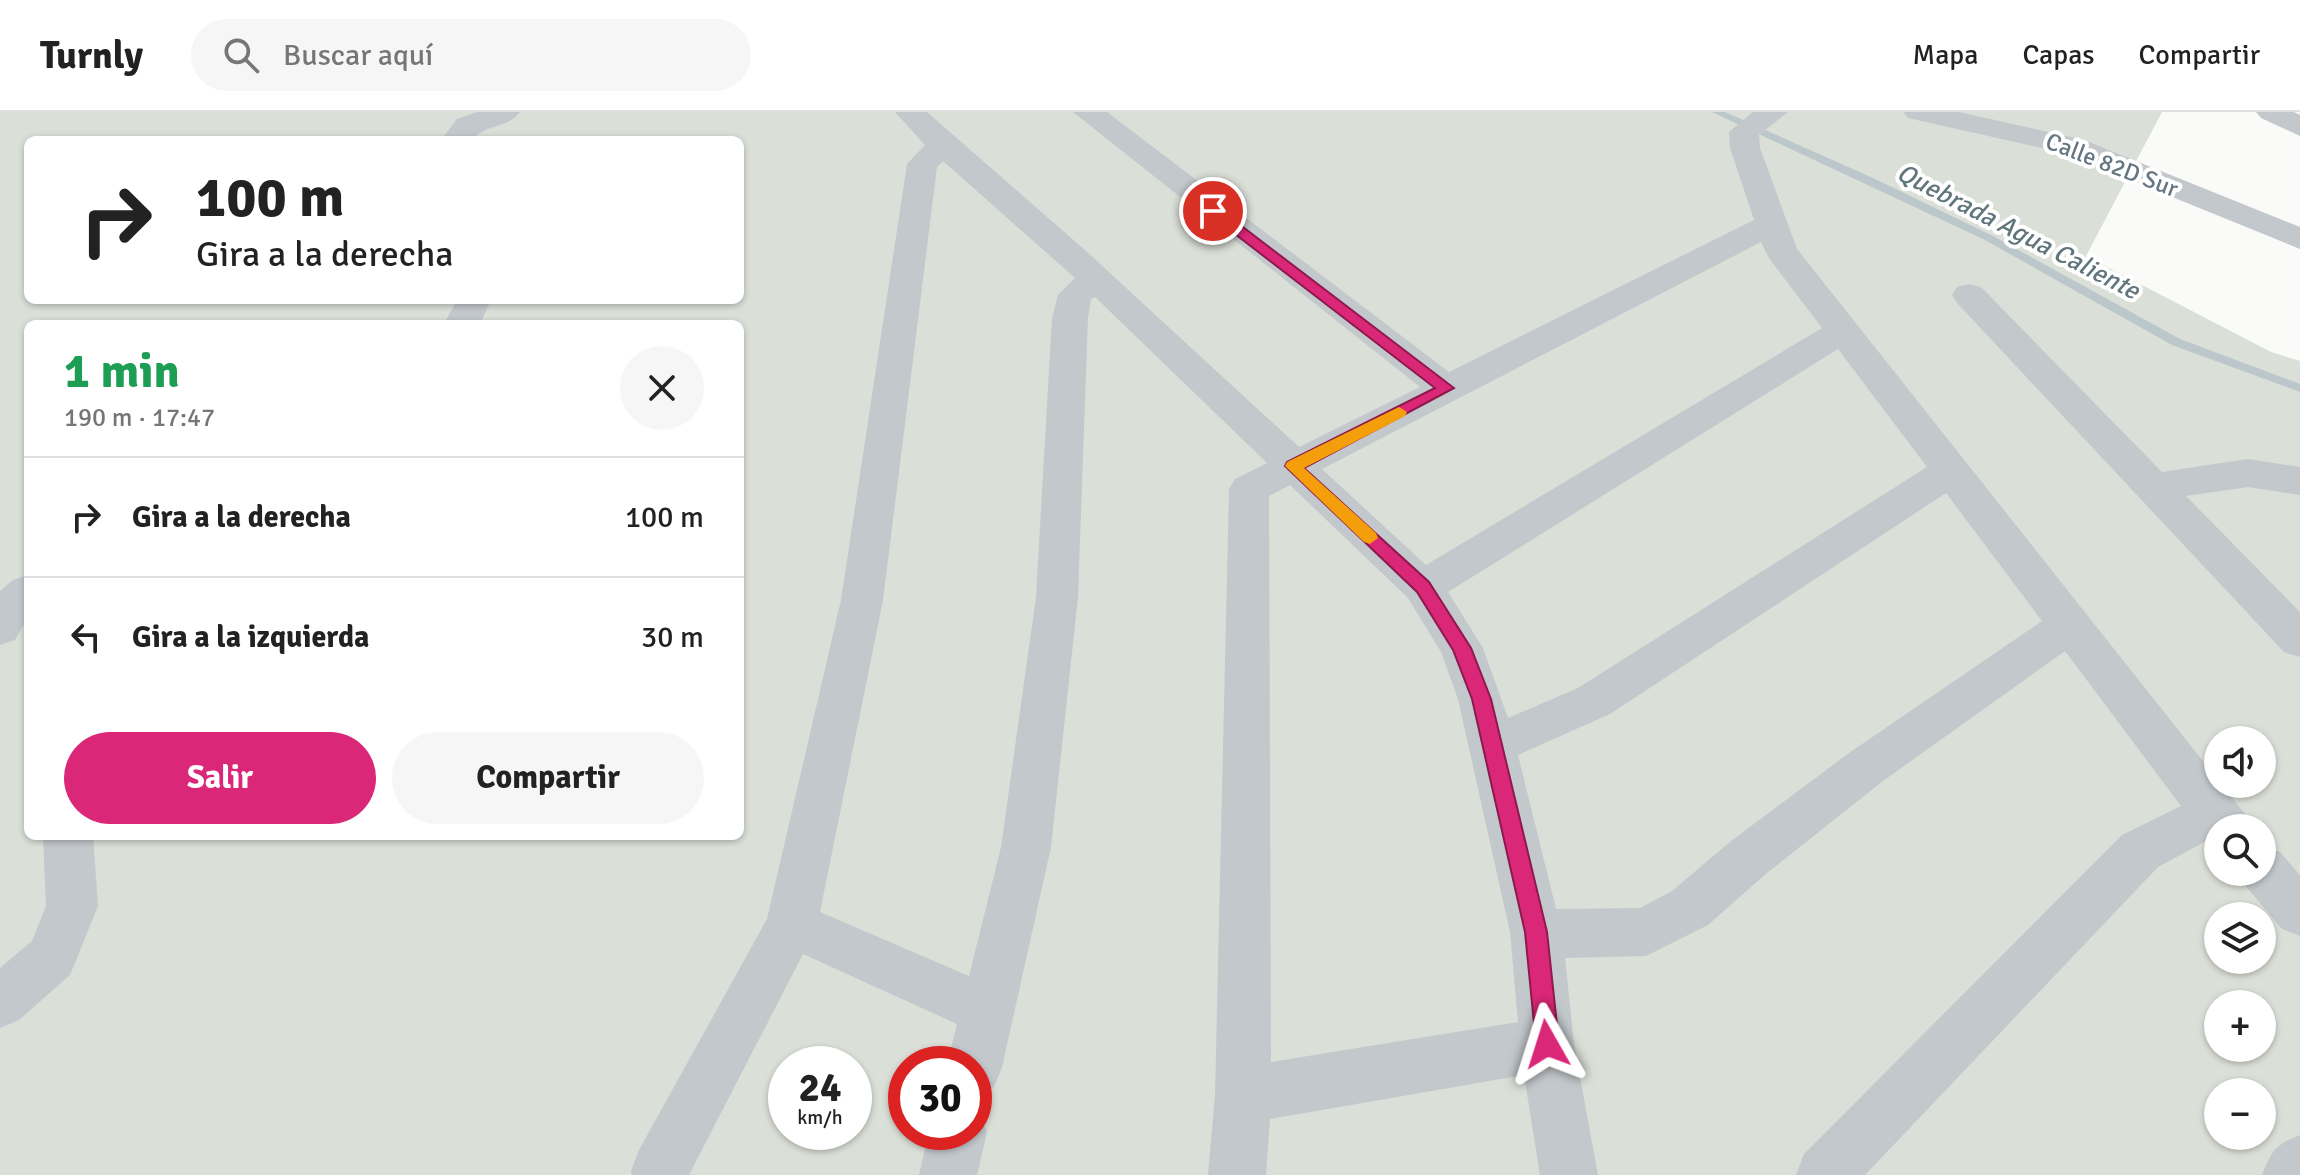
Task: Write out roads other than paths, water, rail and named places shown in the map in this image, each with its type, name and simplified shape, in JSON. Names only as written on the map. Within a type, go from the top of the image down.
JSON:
[{"type":"street","points":[[459,136],[468,125],[505,112]]},
{"type":"street","points":[[910,112],[943,145],[1096,279],[1423,587],[1461,648],[1481,699],[1536,932],[1547,1044],[1569,1175]]},
{"type":"street","points":[[1088,112],[1446,388]]},
{"type":"street","points":[[1773,112],[1744,132],[1745,148],[1781,251],[2216,814]]},
{"type":"street","name":"Calle 82D Sur","points":[[1918,112],[2073,146],[2300,239]]},
{"type":"street","points":[[2271,112],[2300,127]]},
{"type":"street","points":[[660,1171],[792,924],[862,600],[922,164],[943,145]]},
{"type":"street","points":[[1237,1175],[1243,1095],[1249,489],[1773,223]]},
{"type":"street","points":[[979,1046],[1026,847],[1057,597],[1070,318],[1075,295],[1096,279]]},
{"type":"street","points":[[1969,295],[2300,640]]},
{"type":"street","points":[[1423,587],[1842,331]]},
{"type":"street","points":[[1493,745],[1594,701],[1950,471]]},
{"type":"street","points":[[2153,487],[2248,473],[2300,481]]},
{"type":"street","points":[[0,628],[10,608],[24,595]]},
{"type":"street","points":[[1536,932],[1597,935],[1646,932],[1690,908],[1749,857],[1866,767],[2069,625]]},
{"type":"street","points":[[1825,1175],[2140,851],[2204,827]]},
{"type":"street","points":[[0,1002],[51,958],[72,906],[68,840]]},
{"type":"street","points":[[2276,884],[2300,912]]},
{"type":"street","points":[[792,924],[987,1011]]},
{"type":"street","points":[[1243,1095],[1547,1044]]},
{"type":"street","points":[[948,1175],[954,1150]]},
{"type":"street","points":[[2291,1175],[2300,1164]]},
{"type":"waterway","name":"Quebrada Agua Caliente","points":[[1717,112],[1989,238],[2176,342],[2300,388]]}]
